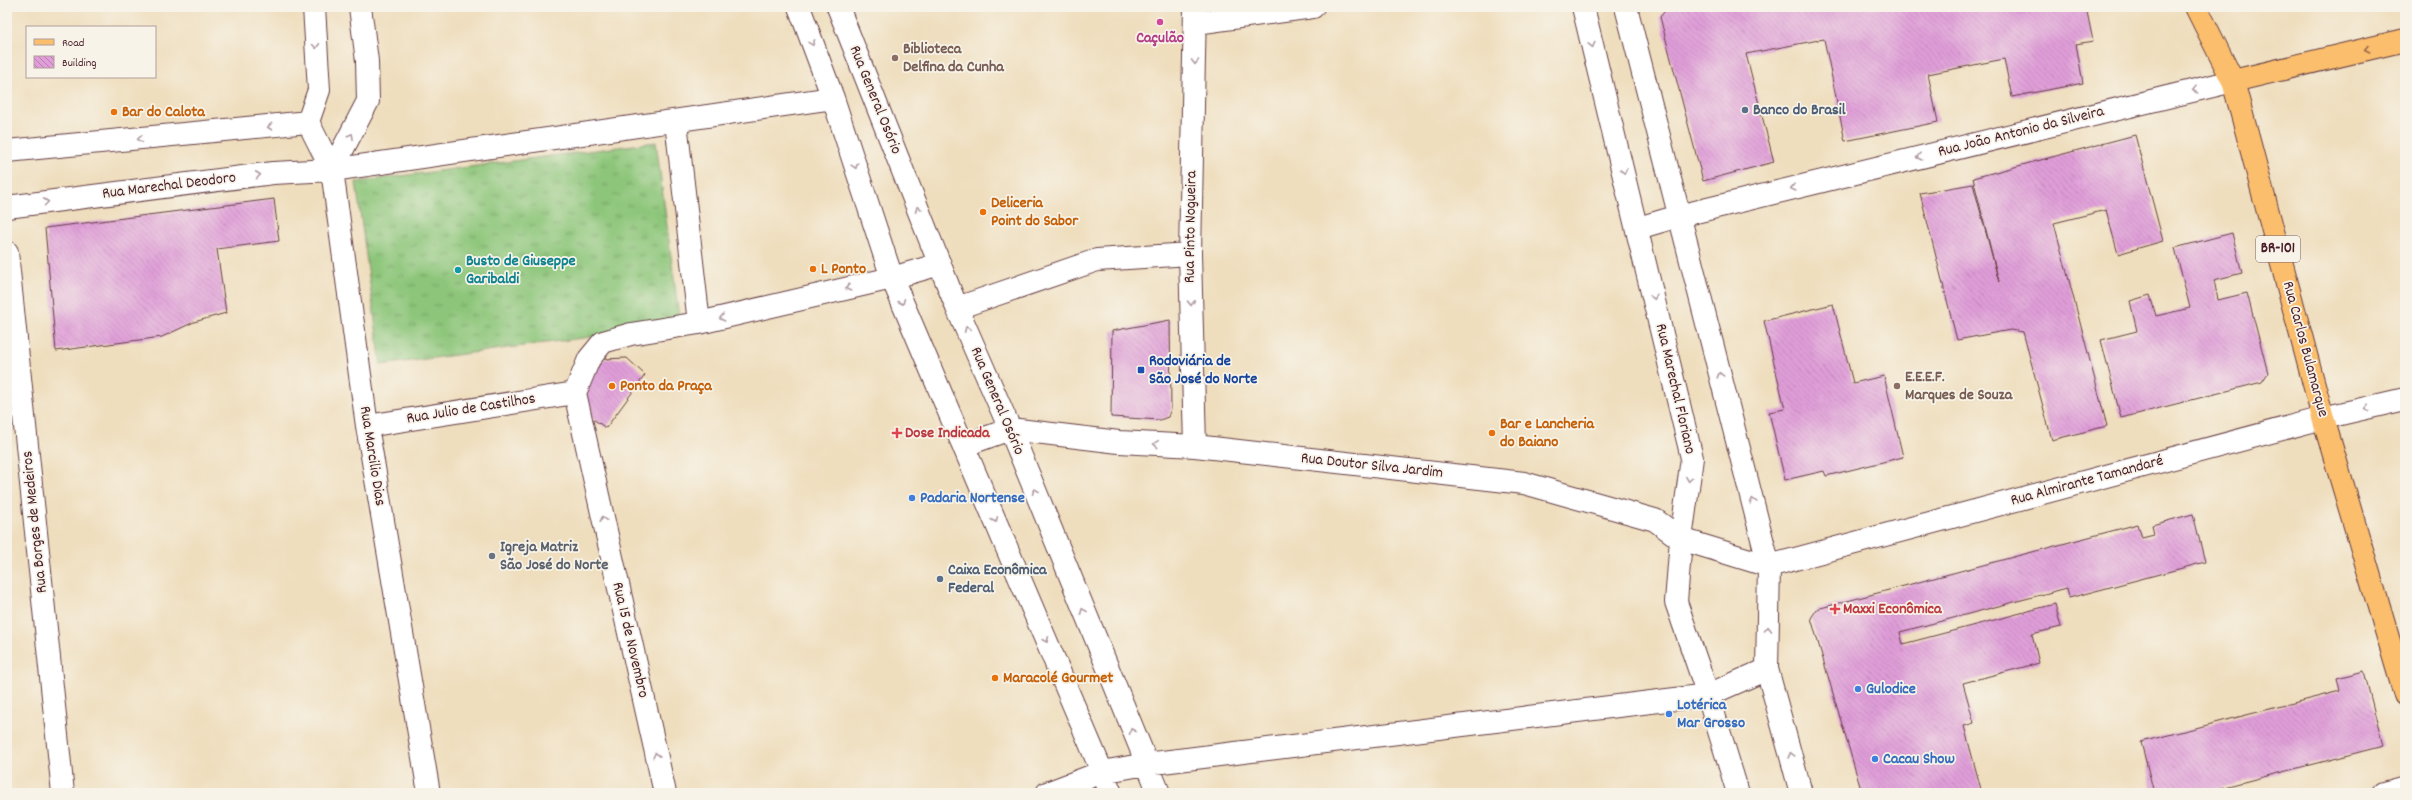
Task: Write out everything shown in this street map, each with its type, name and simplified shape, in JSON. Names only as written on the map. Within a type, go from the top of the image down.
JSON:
[{"type":"main road","name":"Rua Carlos Bulamarque","points":[[2196,7],[2233,81],[2323,418],[2405,695]]},
{"type":"main road","name":"Rua João Antonio da Silveira","points":[[2233,81],[2405,40]]},
{"type":"street","points":[[7,151],[308,122],[319,90],[314,7]]},
{"type":"street","points":[[332,170],[368,102],[367,61],[360,7]]},
{"type":"street","points":[[799,7],[833,98],[892,278],[1111,793]]},
{"type":"street","name":"Rua General Osório","points":[[838,7],[957,308],[1010,430],[1159,793]]},
{"type":"street","points":[[1195,15],[1313,7]]},
{"type":"street","name":"Rua Marechal Floriano","points":[[1583,7],[1638,228],[1692,458],[1681,538],[1676,602],[1708,695],[1738,793]]},
{"type":"street","points":[[1626,7],[1769,566],[1767,669],[1801,793]]},
{"type":"street","name":"Rua Pinto Nogueira","points":[[1195,15],[1190,254],[1195,446]]},
{"type":"street","name":"Rua João Antonio da Silveira","points":[[1638,228],[1679,216],[2233,81]]},
{"type":"street","name":"Rua Marechal Deodoro","points":[[7,207],[273,173],[332,170],[676,122],[833,98]]},
{"type":"street","name":"Rua Marcilio Dias","points":[[308,122],[332,170],[367,426],[429,793]]},
{"type":"street","points":[[676,122],[699,323]]},
{"type":"street","name":"Rua Borges de Medeiros","points":[[7,252],[63,793]]},
{"type":"street","points":[[957,308],[1097,260],[1190,254]]},
{"type":"street","points":[[575,393],[589,359],[603,342],[631,334],[699,323],[892,278],[940,264]]},
{"type":"street","name":"Rua Julio de Castilhos","points":[[367,426],[575,393]]},
{"type":"street","name":"Rua 15 de Novembro","points":[[575,393],[665,793]]},
{"type":"street","name":"Rua Almirante Tamandaré","points":[[1769,566],[2323,418],[2405,399]]},
{"type":"street","name":"Rua Doutor Silva Jardim","points":[[963,446],[1010,430],[1119,442],[1195,446],[1524,483],[1655,520],[1681,538],[1769,566]]},
{"type":"street","points":[[1047,793],[1102,772],[1146,764],[1708,695],[1767,669]]},
{"type":"street","points":[[2383,793],[2405,787]]},
{"type":"green space","points":[[656,142],[680,325],[381,365],[356,182]]},
{"type":"building","points":[[1668,7],[2086,7],[2093,41],[2076,44],[2083,83],[2012,97],[2004,59],[1928,74],[1938,122],[1845,141],[1824,39],[1746,54],[1774,162],[1703,181],[1660,17]]},
{"type":"building","points":[[2135,135],[2163,241],[2118,254],[2106,210],[2054,223],[2107,426],[2052,440],[2023,332],[2010,330],[1957,340],[1920,193],[1973,184],[1999,282],[1973,178]]},
{"type":"building","points":[[274,199],[279,241],[217,249],[226,313],[194,322],[162,337],[56,351],[45,228]]},
{"type":"building","points":[[2232,233],[2242,273],[2214,280],[2218,300],[2247,293],[2268,373],[2262,382],[2121,418],[2101,340],[2137,331],[2130,301],[2150,295],[2156,316],[2190,308],[2175,248]]},
{"type":"building","points":[[1833,304],[1853,383],[1884,376],[1903,457],[1826,476],[1824,471],[1785,480],[1769,412],[1785,409],[1764,321]]},
{"type":"building","name":"Rodoviária de São José do Norte","points":[[1170,320],[1171,409],[1168,417],[1160,420],[1111,417],[1112,331]]},
{"type":"building","name":"Ponto da Praça","points":[[627,358],[645,375],[606,428],[590,417],[579,396],[603,359]]},
{"type":"building","points":[[2193,514],[2205,562],[2069,598],[2067,588],[1900,632],[1903,644],[2055,604],[2061,627],[2032,634],[2039,663],[1963,683],[1974,723],[1964,726],[1982,793],[1862,793],[1811,618],[1817,609],[2138,524],[2142,538],[2154,535],[2152,525]]},
{"type":"building","points":[[2364,671],[2383,746],[2201,793],[2154,793],[2141,742],[2340,691],[2337,678]]},
{"type":"place","name":"Caçulão","points":[[1160,22]]},
{"type":"place","name":"Biblioteca Delfina da Cunha","points":[[895,58]]},
{"type":"place","name":"Banco do Brasil","points":[[1745,110]]},
{"type":"place","name":"Bar do Calota","points":[[114,112]]},
{"type":"place","name":"Deliceria Point do Sabor","points":[[983,212]]},
{"type":"place","name":"L Ponto","points":[[813,269]]},
{"type":"place","name":"Busto de Giuseppe Garibaldi","points":[[458,270]]},
{"type":"place","name":"Rodoviária de São José do Norte","points":[[1141,370]]},
{"type":"place","name":"Ponto da Praça","points":[[612,386]]},
{"type":"place","name":"E.E.E.F. Marques de Souza","points":[[1897,386]]},
{"type":"place","name":"Dose Indicada","points":[[897,433]]},
{"type":"place","name":"Bar e Lancheria do Baiano","points":[[1492,433]]},
{"type":"place","name":"Padaria Nortense","points":[[912,498]]},
{"type":"place","name":"Igreja Matriz São José do Norte","points":[[492,556]]},
{"type":"place","name":"Caixa Econômica Federal","points":[[940,579]]},
{"type":"place","name":"Maxxi Econômica","points":[[1835,609]]},
{"type":"place","name":"Maracolé Gourmet","points":[[995,678]]},
{"type":"place","name":"Gulodice","points":[[1858,689]]},
{"type":"place","name":"Lotérica Mar Grosso","points":[[1669,714]]},
{"type":"place","name":"Cacau Show","points":[[1875,759]]}]
